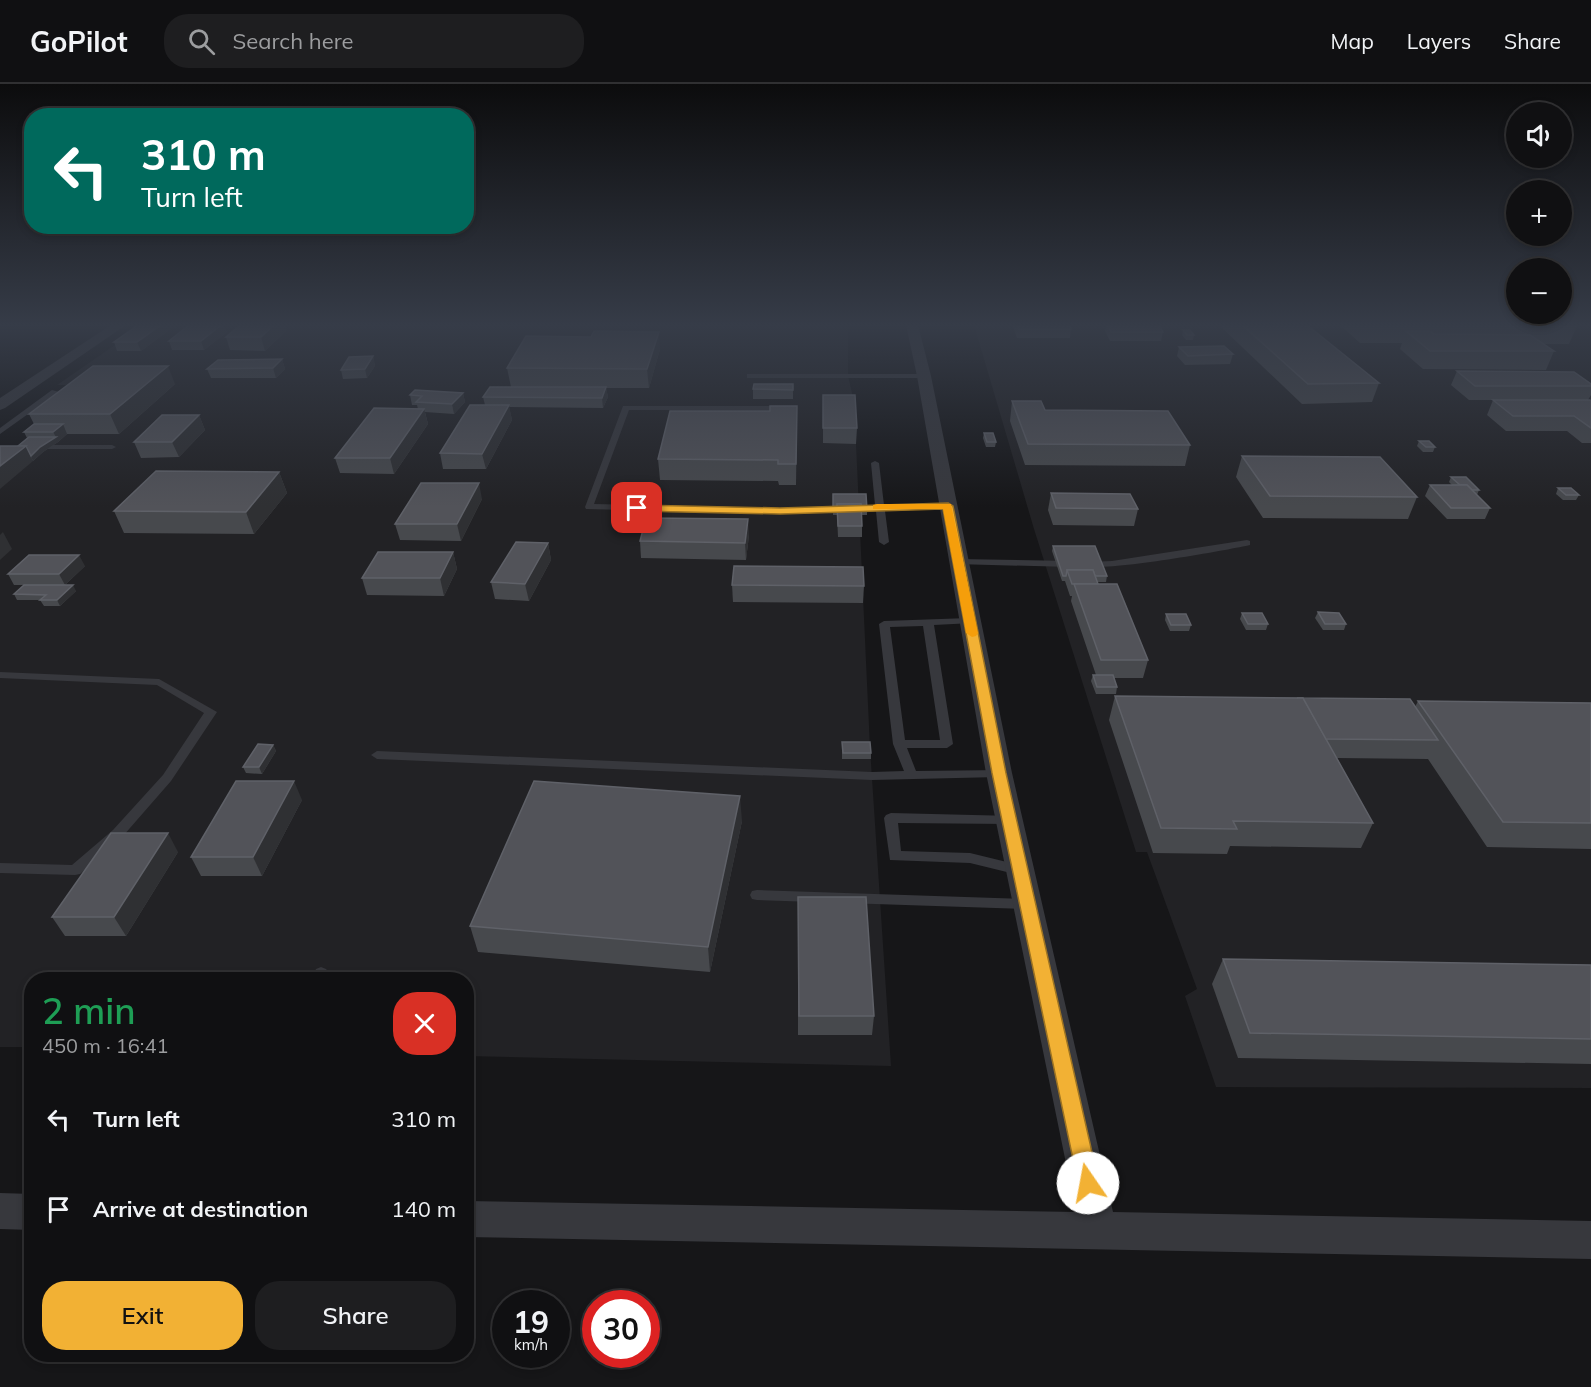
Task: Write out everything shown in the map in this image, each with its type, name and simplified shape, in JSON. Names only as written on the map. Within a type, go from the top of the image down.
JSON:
[{"type":"street","points":[[0,405],[29,386]]},
{"type":"street","points":[[926,386],[999,773],[1098,1229]]},
{"type":"street","points":[[0,1211],[24,1212]]},
{"type":"street","points":[[474,1219],[1591,1240]]},
{"type":"lane","points":[[0,432],[55,392]]},
{"type":"lane","points":[[779,408],[626,408],[589,507],[780,511],[948,506]]},
{"type":"lane","points":[[25,447],[112,447]]},
{"type":"lane","points":[[875,464],[884,542]]},
{"type":"lane","points":[[958,562],[1112,564],[1247,543]]},
{"type":"lane","points":[[912,775],[899,744],[884,624],[969,621]]},
{"type":"lane","points":[[899,744],[948,744],[928,623]]},
{"type":"lane","points":[[0,675],[159,682],[210,712],[167,778],[118,833],[75,870],[0,868]]},
{"type":"lane","points":[[377,755],[872,776],[999,773]]},
{"type":"lane","points":[[1009,819],[891,818],[895,856],[969,858],[1020,870]]},
{"type":"lane","points":[[757,895],[1027,904]]},
{"type":"shaded area","points":[[99,386],[850,386],[856,444],[870,748],[891,1066],[474,1056],[474,972],[24,972],[24,1047],[0,1047],[0,466]]},
{"type":"shaded area","points":[[992,386],[1591,386],[1591,1088],[1216,1087],[1185,996],[1197,989],[1147,852],[1136,852],[1034,529]]},
{"type":"building","points":[[67,386],[144,386],[110,414],[29,414]]},
{"type":"building","points":[[754,386],[793,386],[793,390],[753,389]]},
{"type":"building","points":[[490,387],[606,387],[602,398],[483,397]]},
{"type":"building","points":[[415,390],[463,393],[452,404],[416,402],[422,396],[410,395]]},
{"type":"building","points":[[823,395],[855,395],[857,428],[823,428]]},
{"type":"building","points":[[1493,400],[1590,400],[1591,428],[1574,416],[1513,416]]},
{"type":"building","points":[[1012,401],[1041,401],[1045,410],[1168,411],[1190,445],[1028,444]]},
{"type":"building","points":[[470,405],[509,405],[482,454],[440,453]]},
{"type":"building","points":[[770,406],[797,406],[796,464],[778,464],[778,460],[658,459],[670,411],[770,411]]},
{"type":"building","points":[[374,408],[424,409],[390,458],[335,458]]},
{"type":"building","points":[[162,415],[199,415],[172,442],[134,442]]},
{"type":"building","points":[[34,424],[63,424],[53,432],[24,432]]},
{"type":"building","points":[[984,433],[993,433],[996,442],[987,442]]},
{"type":"building","points":[[29,437],[56,437],[31,456],[26,446],[18,446]]},
{"type":"building","points":[[1419,441],[1429,441],[1435,447],[1426,447]]},
{"type":"building","points":[[0,446],[26,446],[0,466]]},
{"type":"building","points":[[1242,456],[1380,457],[1417,497],[1270,496]]},
{"type":"building","points":[[156,471],[279,472],[246,512],[114,511]]},
{"type":"building","points":[[1451,477],[1466,477],[1479,490],[1460,485]]},
{"type":"building","points":[[421,483],[479,483],[457,524],[395,524]]},
{"type":"building","points":[[1430,485],[1467,485],[1490,508],[1451,508]]},
{"type":"building","points":[[1558,488],[1571,488],[1579,495],[1566,495]]},
{"type":"building","points":[[1051,493],[1130,494],[1138,509],[1056,508]]},
{"type":"building","points":[[833,494],[866,494],[867,510],[861,510],[861,504],[837,504],[837,510],[833,510]]},
{"type":"building","points":[[837,504],[861,504],[862,526],[838,526]]},
{"type":"building","points":[[646,518],[748,519],[745,543],[640,541]]},
{"type":"building","points":[[516,542],[548,543],[525,584],[491,582]]},
{"type":"building","points":[[1053,546],[1095,546],[1107,576],[1095,576],[1093,570],[1067,570],[1066,576],[1063,576]]},
{"type":"building","points":[[378,552],[453,552],[440,578],[362,578]]},
{"type":"building","points":[[29,555],[79,555],[59,574],[8,574]]},
{"type":"building","points":[[734,566],[863,567],[864,586],[732,585]]},
{"type":"building","points":[[1067,570],[1093,570],[1098,584],[1072,584]]},
{"type":"building","points":[[1074,584],[1117,584],[1148,660],[1101,660]]},
{"type":"building","points":[[24,585],[73,585],[57,600],[40,600],[46,595],[14,594]]},
{"type":"building","points":[[1318,612],[1339,613],[1346,624],[1325,624]]},
{"type":"building","points":[[1242,613],[1262,613],[1268,624],[1248,624]]},
{"type":"building","points":[[1166,614],[1186,614],[1191,625],[1171,625]]},
{"type":"building","points":[[1093,675],[1113,675],[1117,687],[1097,687]]},
{"type":"building","points":[[1115,696],[1303,698],[1373,823],[1233,821],[1237,829],[1161,828]]},
{"type":"building","points":[[1303,698],[1410,699],[1438,740],[1326,739]]},
{"type":"building","points":[[1418,701],[1591,703],[1591,823],[1503,822]]},
{"type":"building","points":[[842,742],[870,742],[871,753],[843,753]]},
{"type":"building","points":[[258,744],[273,745],[259,767],[243,767]]},
{"type":"building","points":[[236,781],[294,781],[253,857],[191,857]]},
{"type":"building","points":[[534,781],[740,796],[708,947],[470,926]]},
{"type":"building","points":[[111,833],[168,833],[114,917],[52,917]]},
{"type":"building","points":[[798,897],[866,897],[874,1016],[799,1016]]},
{"type":"building","points":[[1223,959],[1591,965],[1591,1039],[1250,1033]]},
{"type":"slow traffic","points":[[877,507],[948,506],[972,633]]},
{"type":"route","points":[[637,508],[780,511],[948,506],[999,773],[1088,1183]]}]
